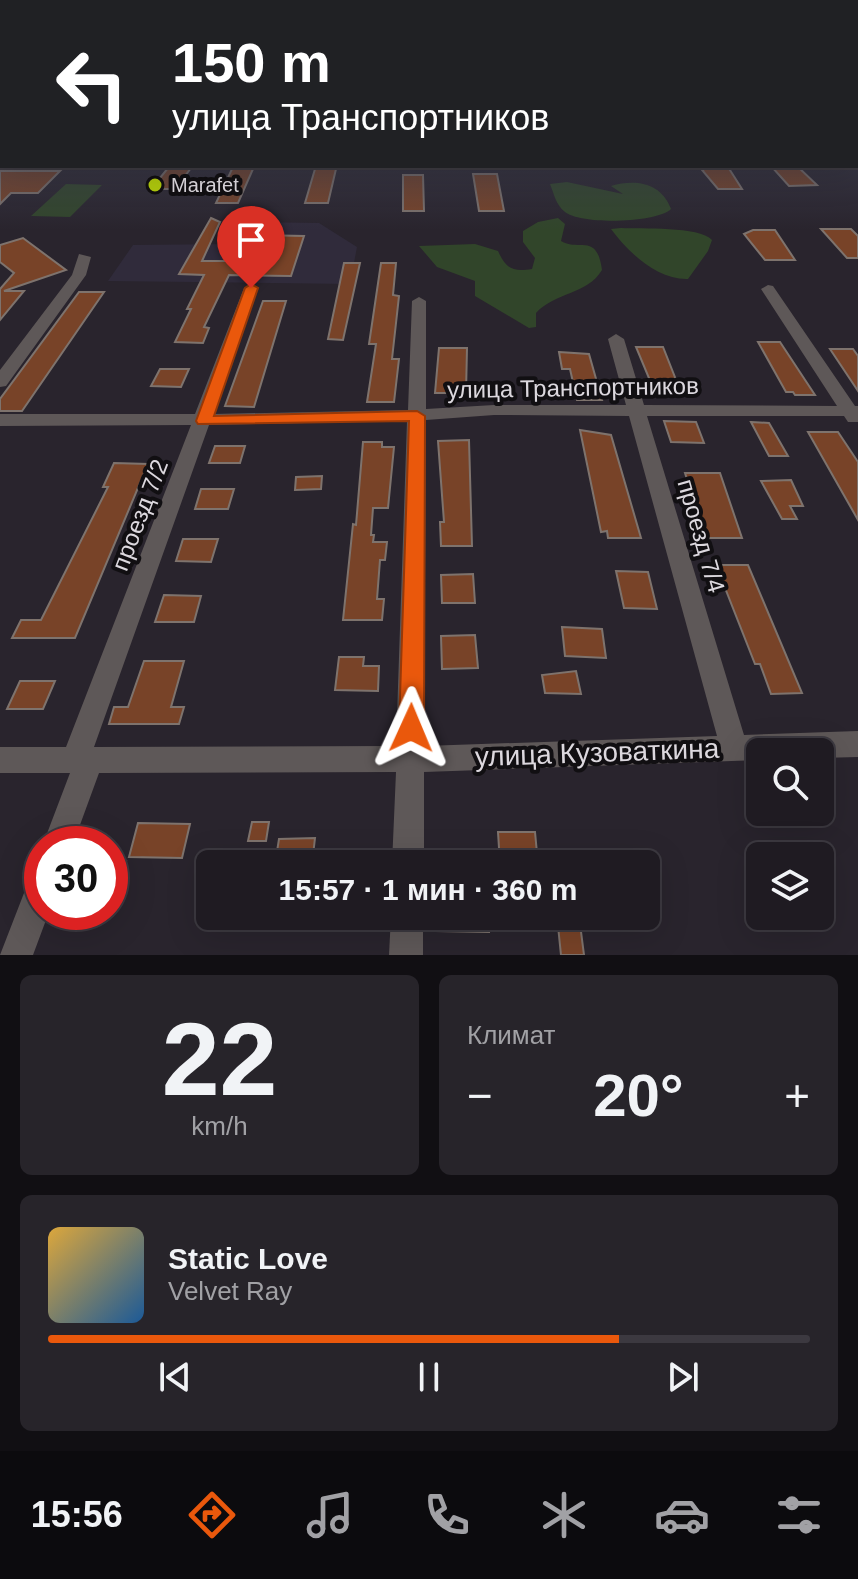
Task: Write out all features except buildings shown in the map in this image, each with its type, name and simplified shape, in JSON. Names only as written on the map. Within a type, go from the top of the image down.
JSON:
[{"type":"street","points":[[0,382],[79,275],[84,257]]},
{"type":"street","name":"проезд 7/2","points":[[63,826],[82,760],[251,288]]},
{"type":"street","points":[[768,289],[855,415]]},
{"type":"street","points":[[408,850],[419,301]]},
{"type":"street","name":"проезд 7/4","points":[[616,339],[734,747]]},
{"type":"street","name":"улица Транспортников","points":[[0,420],[204,421],[417,416],[494,410],[855,415]]},
{"type":"street","name":"улица Кузоваткина","points":[[0,760],[411,759],[858,744]]},
{"type":"street","points":[[16,955],[25,930]]},
{"type":"street","points":[[406,955],[407,930]]},
{"type":"shaded area","points":[[246,222],[319,223],[357,247],[350,284],[108,281],[133,245],[235,244]]},
{"type":"green space","points":[[567,182],[623,194],[611,186],[629,183],[646,185],[661,193],[671,209],[636,220],[574,216],[559,206],[550,184]]},
{"type":"green space","points":[[66,184],[102,185],[70,217],[31,216]]},
{"type":"green space","points":[[558,218],[565,224],[561,241],[592,247],[600,258],[602,270],[580,289],[544,306],[536,313],[536,327],[529,328],[475,296],[475,281],[437,267],[419,246],[475,244],[498,251],[511,268],[532,269],[535,258],[523,242],[523,231],[538,222]]},
{"type":"green space","points":[[611,229],[683,230],[712,240],[688,279],[676,278],[654,270],[626,247]]},
{"type":"place","name":"Marafet","points":[[155,185]]},
{"type":"route","points":[[251,288],[204,421],[417,416],[411,728]]}]
